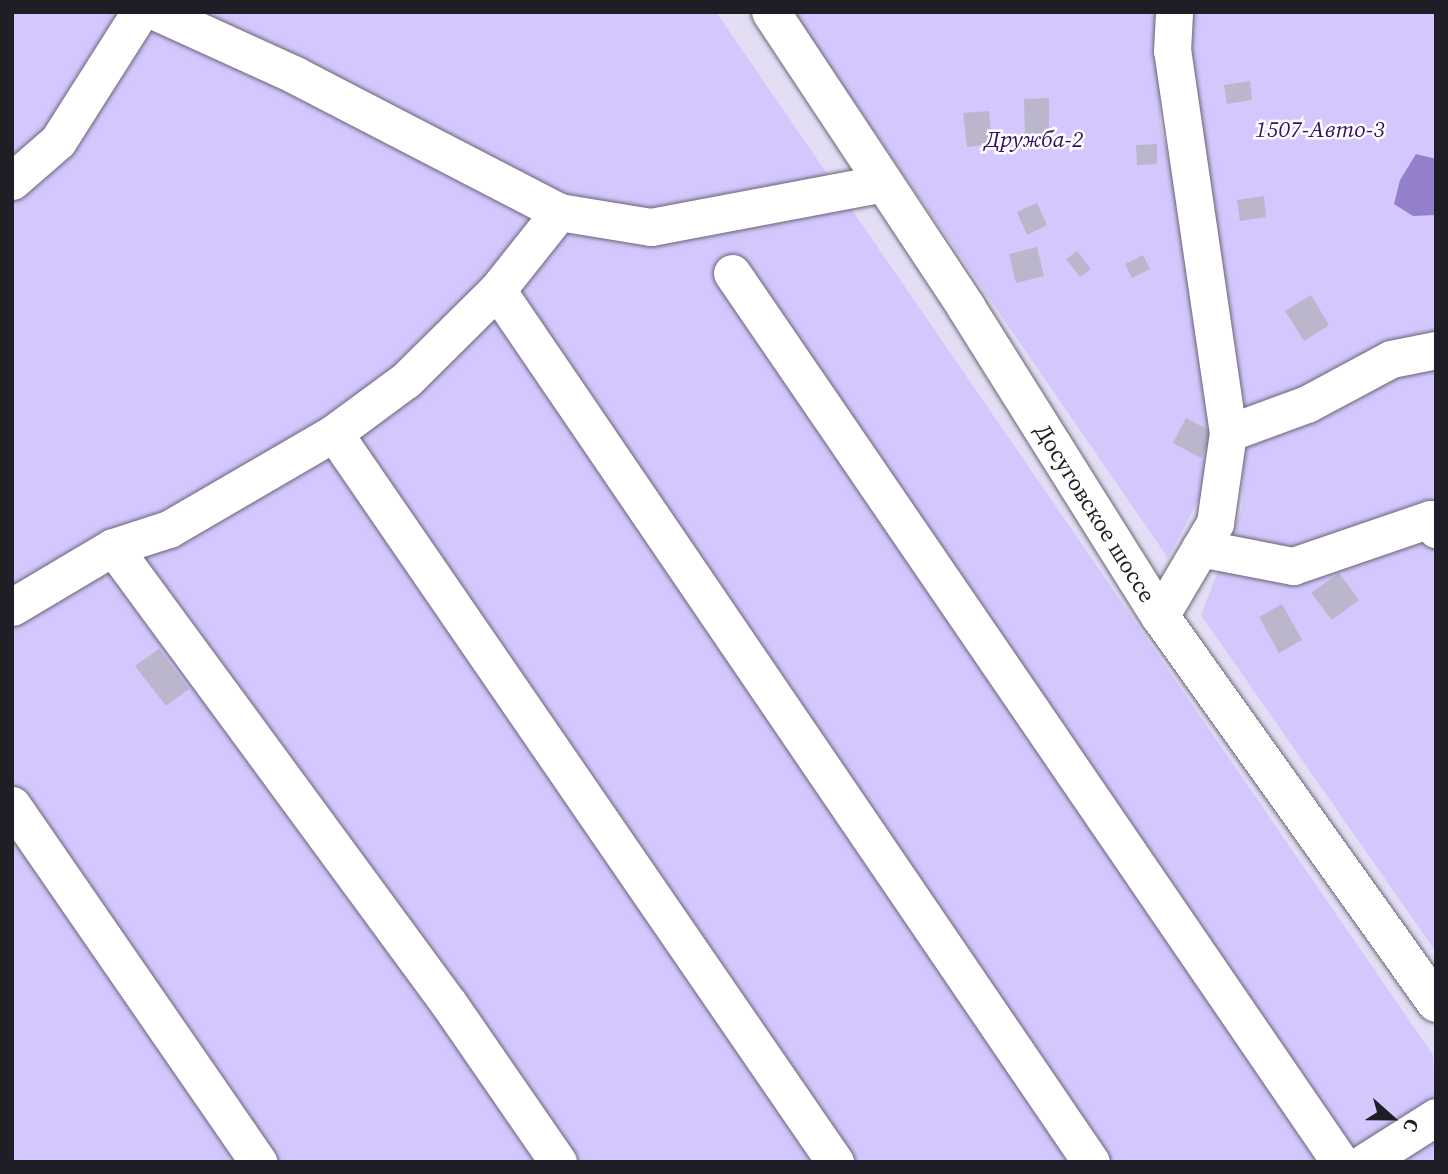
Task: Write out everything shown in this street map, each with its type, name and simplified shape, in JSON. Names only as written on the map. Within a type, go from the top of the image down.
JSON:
[{"type":"main road","name":"Досуговское шоссе","points":[[771,12],[884,183],[1160,616],[1436,1003]]},
{"type":"lane","points":[[12,181],[58,141],[140,12]]},
{"type":"lane","points":[[157,12],[295,75],[559,212],[651,227],[884,183]]},
{"type":"lane","points":[[1160,616],[1215,523],[1228,433],[1172,51],[1174,12]]},
{"type":"lane","points":[[12,607],[113,547],[169,529],[334,433],[406,380],[497,290],[559,212]]},
{"type":"lane","points":[[732,273],[1340,1162]]},
{"type":"lane","points":[[497,290],[1091,1162]]},
{"type":"lane","points":[[1228,433],[1307,404],[1391,359],[1436,350]]},
{"type":"lane","points":[[334,433],[835,1162]]},
{"type":"lane","points":[[1200,548],[1293,566],[1430,519],[1436,529]]},
{"type":"lane","points":[[113,547],[449,1004],[558,1162]]},
{"type":"lane","points":[[12,805],[258,1162]]},
{"type":"lane","points":[[1365,1162],[1436,1117]]},
{"type":"green space","points":[[12,12],[716,12],[1433,1055],[1436,1162],[12,1162]]},
{"type":"green space","name":"Дружба-2","points":[[792,12],[1162,12],[1160,123],[1213,344],[1214,470],[1168,558]]},
{"type":"green space","name":"1507-Авто-3","points":[[1187,12],[1436,12],[1436,337],[1245,413],[1187,41]]},
{"type":"green space","points":[[1436,369],[1436,952],[1201,615],[1242,509],[1243,448],[1360,399],[1397,375]]},
{"type":"shaded area","points":[[1416,154],[1436,159],[1435,215],[1413,216],[1394,204],[1400,180]]},
{"type":"building","points":[[1250,81],[1252,100],[1227,104],[1224,85]]},
{"type":"building","points":[[1049,98],[1049,134],[1025,134],[1024,99]]},
{"type":"building","points":[[989,111],[992,144],[967,147],[963,113]]},
{"type":"building","points":[[1157,144],[1157,164],[1137,165],[1136,145]]},
{"type":"building","points":[[1264,196],[1266,217],[1240,221],[1237,200]]},
{"type":"building","points":[[1037,203],[1047,225],[1027,235],[1017,212]]},
{"type":"building","points":[[1037,247],[1044,276],[1016,283],[1009,254]]},
{"type":"building","points":[[1077,251],[1091,269],[1080,277],[1066,259]]},
{"type":"building","points":[[1143,255],[1150,269],[1132,278],[1125,264]]},
{"type":"building","points":[[1311,295],[1329,325],[1304,341],[1285,311]]},
{"type":"building","points":[[1186,418],[1213,432],[1201,458],[1173,443]]},
{"type":"building","points":[[1339,573],[1359,600],[1332,620],[1311,593]]},
{"type":"building","points":[[1282,604],[1302,640],[1279,653],[1259,617]]},
{"type":"building","points":[[159,649],[189,689],[166,706],[135,666]]}]
